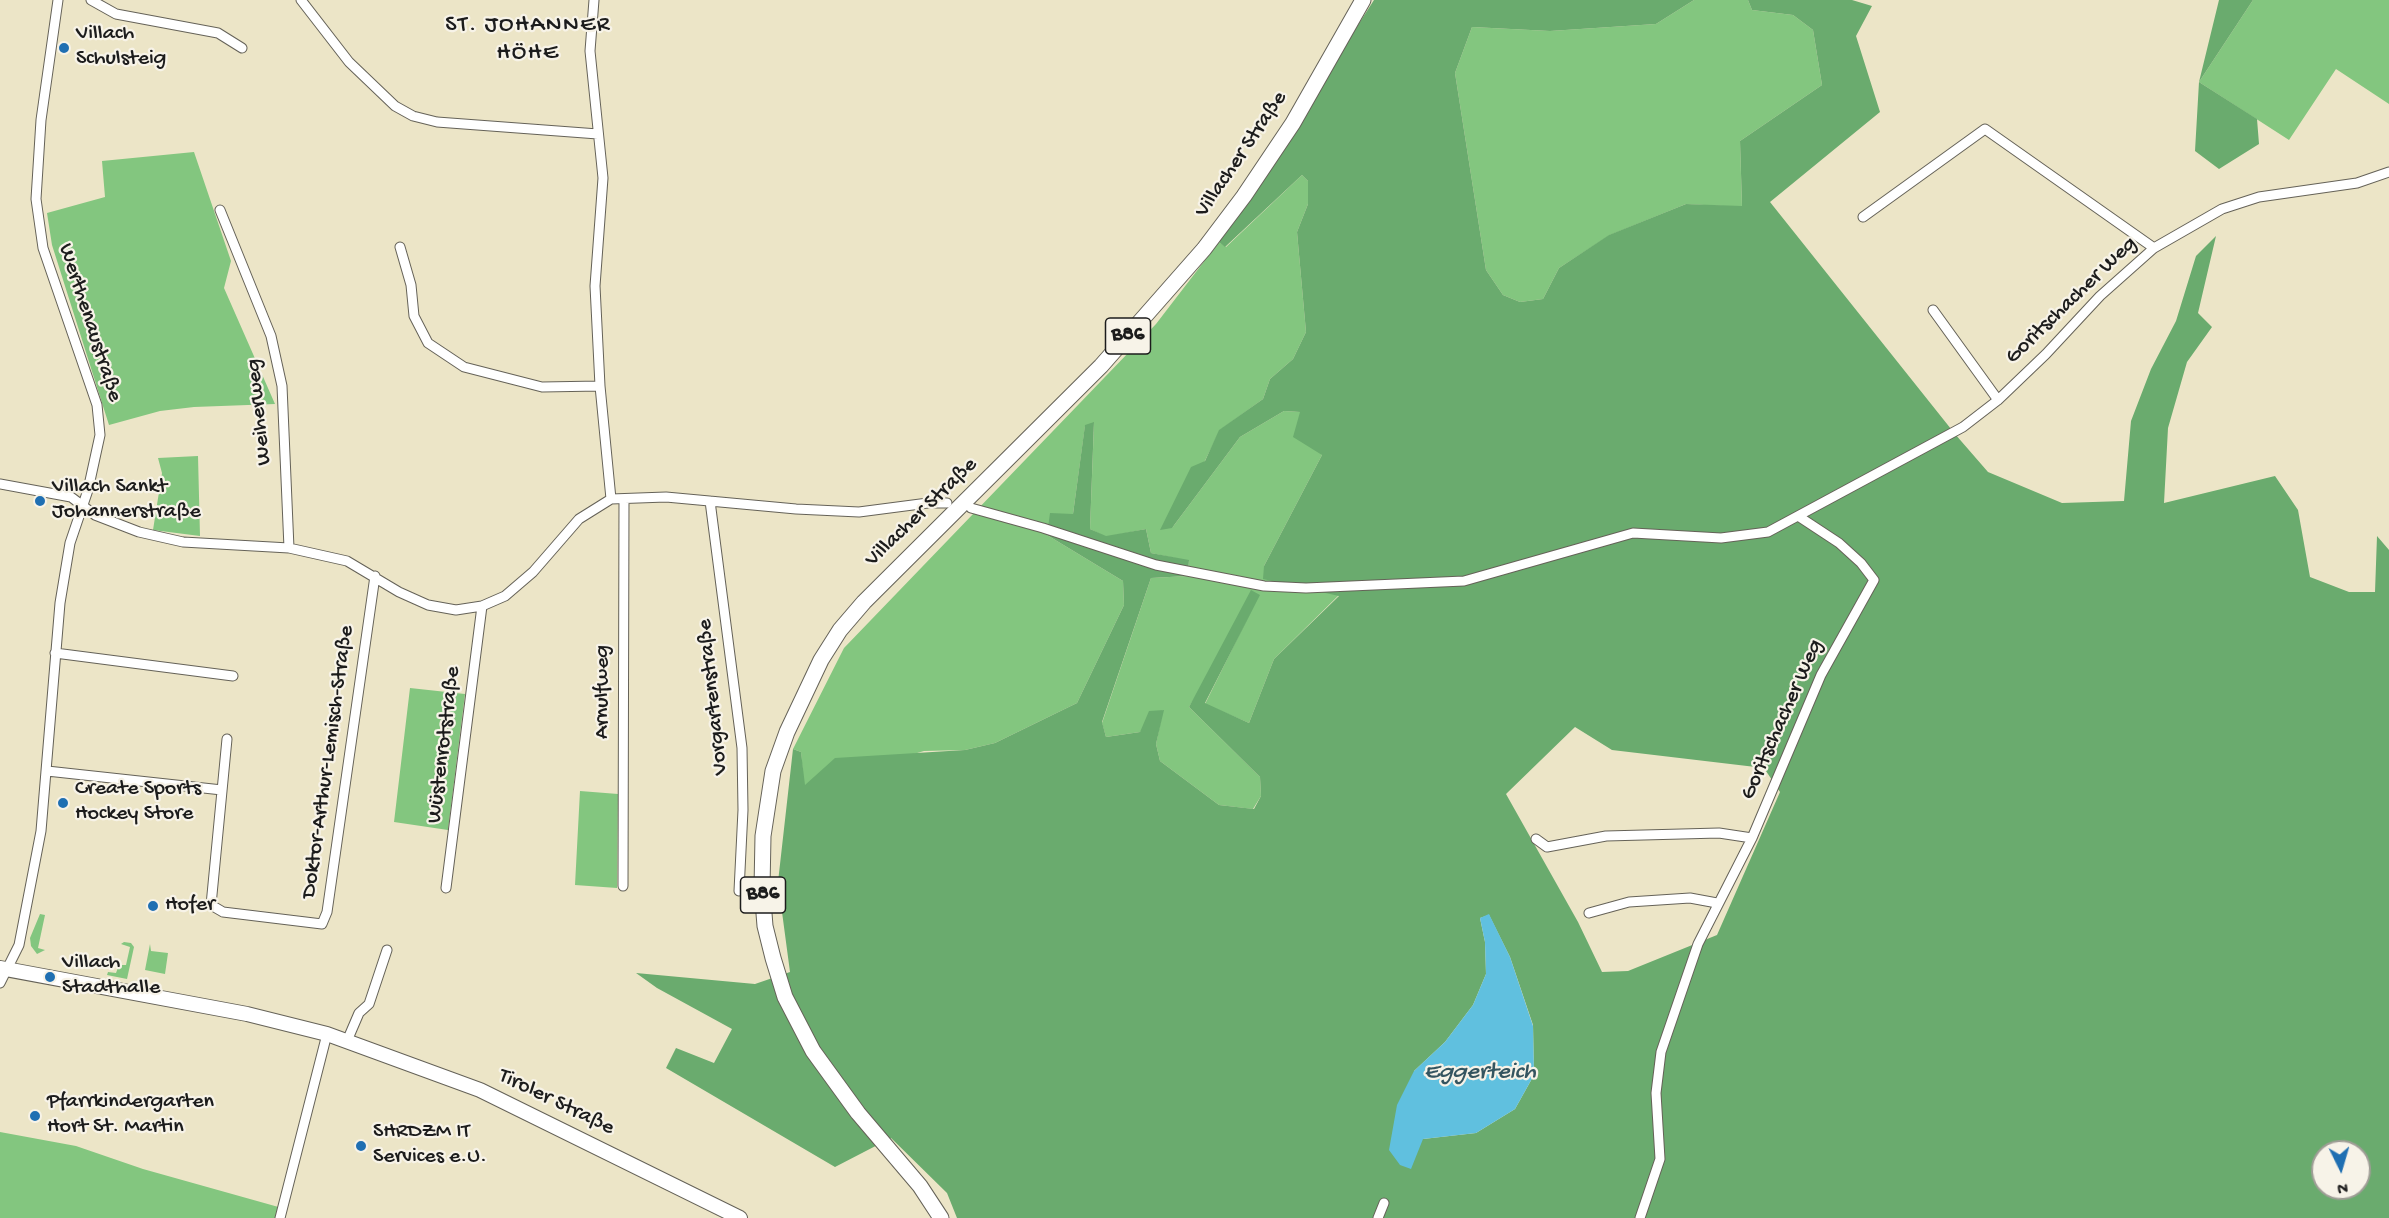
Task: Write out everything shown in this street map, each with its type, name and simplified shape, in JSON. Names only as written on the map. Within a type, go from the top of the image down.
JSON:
[{"type":"main road","name":"Villacher Straße","points":[[920,1185],[836,1086],[797,1023],[785,997],[765,926],[762,864],[767,806],[774,771],[804,691],[840,630],[864,602],[1101,366],[1204,249],[1244,196],[1293,123],[1364,0]]},
{"type":"main road","name":"Tiroler Straße","points":[[3,969],[247,1014],[327,1034],[480,1090],[740,1218]]},
{"type":"main road","name":"B86","points":[[920,1185],[941,1218]]},
{"type":"main road","name":"B86","points":[[920,1185],[929,1185],[941,1198],[950,1218]]},
{"type":"street","name":"Werthenaustraße","points":[[0,983],[3,969],[20,945],[41,831],[55,653],[70,543],[83,507],[100,435],[97,405],[44,248],[36,199],[41,120],[58,0]]},
{"type":"street","points":[[91,0],[116,14],[218,33],[242,48]]},
{"type":"street","points":[[301,0],[349,62],[395,106],[413,116],[437,122],[598,134]]},
{"type":"street","points":[[594,0],[590,51],[603,178],[596,286],[600,386],[611,499]]},
{"type":"street","points":[[1863,217],[1985,129],[2154,249]]},
{"type":"street","name":"Goritschacher Weg","points":[[971,508],[1043,528],[1156,565],[1263,586],[1306,588],[1464,581],[1633,533],[1721,538],[1767,532],[1964,427],[1998,400],[2046,354],[2100,296],[2154,249],[2222,209],[2259,197],[2357,183],[2389,172]]},
{"type":"street","name":"Weiherweg","points":[[220,210],[271,336],[278,366],[282,386],[289,548]]},
{"type":"street","points":[[400,247],[411,285],[414,316],[428,343],[464,367],[542,387],[600,386]]},
{"type":"street","points":[[1934,310],[1998,400]]},
{"type":"street","points":[[0,483],[71,497],[95,515],[139,532],[183,542],[289,548],[347,561],[399,592],[428,605],[456,610],[482,606],[505,596],[533,572],[579,519],[611,499],[666,497],[796,509],[859,512],[947,503]]},
{"type":"street","name":"Arnulfweg","points":[[623,885],[624,499]]},
{"type":"street","name":"Vorgartenstraße","points":[[710,501],[742,748],[743,810],[739,891]]},
{"type":"street","name":"Goritschacher Weg","points":[[1640,1218],[1660,1159],[1656,1093],[1661,1052],[1698,944],[1752,838],[1821,675],[1874,580],[1861,563],[1839,543],[1798,516]]},
{"type":"street","name":"Doktor-Arthur-Lemisch-Straße","points":[[222,789],[211,905],[223,912],[322,924],[327,912],[375,576]]},
{"type":"street","name":"Wüstenrotstraße","points":[[446,888],[482,606]]},
{"type":"street","points":[[55,653],[233,676]]},
{"type":"street","points":[[47,771],[222,789],[227,739]]},
{"type":"street","points":[[1536,840],[1547,847],[1606,836],[1719,833],[1752,838]]},
{"type":"street","points":[[1589,913],[1629,902],[1690,898],[1717,903]]},
{"type":"street","points":[[347,1041],[359,1013],[369,1004],[387,950]]},
{"type":"street","points":[[280,1218],[327,1034]]},
{"type":"street","points":[[1378,1218],[1384,1203]]},
{"type":"green space","points":[[1374,0],[1694,0],[1656,24],[1550,31],[1472,27],[1455,73],[1486,270],[1503,295],[1520,302],[1543,299],[1559,268],[1609,235],[1686,204],[1742,206],[1740,141],[1822,85],[1813,30],[1793,15],[1752,10],[1748,0],[1852,0],[1872,6],[1856,36],[1880,112],[1770,202],[1955,434],[1988,472],[2062,503],[2124,501],[2131,421],[2151,369],[2176,321],[2196,256],[2216,236],[2198,313],[2212,327],[2187,362],[2168,428],[2164,503],[2275,476],[2298,510],[2310,577],[2349,592],[2375,592],[2377,536],[2389,550],[2389,1218],[957,1218],[947,1193],[891,1138],[835,1167],[666,1068],[676,1048],[714,1063],[732,1029],[657,988],[636,973],[755,984],[790,972],[778,882],[793,749],[801,752],[805,785],[835,758],[965,750],[995,743],[1077,703],[1124,605],[1123,581],[1047,535],[1050,513],[1073,514],[1085,425],[1094,422],[1090,529],[1106,536],[1146,529],[1151,553],[1189,560],[1188,576],[1151,578],[1102,722],[1106,737],[1140,732],[1149,711],[1164,710],[1156,744],[1160,761],[1219,805],[1254,809],[1261,796],[1260,777],[1189,707],[1251,590],[1260,595],[1205,703],[1249,723],[1274,659],[1339,596],[1263,579],[1264,566],[1322,455],[1293,437],[1300,412],[1284,411],[1240,437],[1172,528],[1160,530],[1191,467],[1205,461],[1219,430],[1263,399],[1270,379],[1293,359],[1306,332],[1297,232],[1308,204],[1308,181],[1302,175],[1225,247],[1219,242]],"holes":[[[1575,727],[1612,750],[1764,768],[1780,792],[1717,935],[1628,971],[1602,972],[1578,922],[1506,794]],[[1489,915],[1510,957],[1533,1025],[1534,1075],[1515,1109],[1476,1133],[1423,1139],[1414,1071],[1445,1042],[1473,1005],[1486,974],[1485,942],[1480,918]]]},
{"type":"green space","points":[[1694,0],[1748,0],[1752,10],[1793,15],[1813,30],[1822,85],[1740,141],[1742,207],[1686,204],[1610,235],[1559,268],[1543,299],[1520,302],[1503,295],[1486,270],[1455,73],[1472,27],[1550,31],[1656,24]]},
{"type":"green space","points":[[2219,0],[2253,0],[2199,82]]},
{"type":"green space","points":[[2253,0],[2389,0],[2389,104],[2336,69],[2289,140],[2199,82]]},
{"type":"green space","points":[[2199,82],[2257,119],[2259,144],[2219,169],[2195,151]]},
{"type":"green space","points":[[194,152],[231,261],[224,288],[275,404],[194,407],[160,411],[109,425],[52,245],[47,213],[105,197],[102,161]]},
{"type":"green space","points":[[1302,175],[1308,181],[1308,204],[1297,232],[1306,332],[1293,359],[1270,379],[1263,399],[1220,430],[1172,528],[1240,437],[1284,411],[1301,412],[1322,455],[1264,566],[1339,595],[1274,659],[1249,723],[1205,704],[1259,595],[1189,707],[1260,777],[1261,796],[1253,809],[1219,805],[1160,761],[1156,744],[1163,710],[1140,732],[1106,737],[1102,723],[1151,578],[1188,576],[1189,561],[1151,553],[1146,529],[1106,537],[1090,529],[1094,423],[1085,426],[1073,514],[1047,535],[1123,581],[1124,605],[1077,703],[995,743],[965,750],[924,751],[804,786],[801,752],[793,749],[844,648],[1156,324],[1219,242],[1226,247]]},
{"type":"green space","points":[[198,456],[200,536],[153,530],[162,473],[158,458]]},
{"type":"green space","points":[[410,688],[465,694],[448,830],[394,822]]},
{"type":"green space","points":[[580,791],[618,794],[617,888],[575,885]]},
{"type":"green space","points":[[40,914],[45,915],[38,948],[45,950],[37,954],[31,946],[30,938]]},
{"type":"green space","points":[[131,943],[134,947],[127,979],[107,975],[108,972],[116,973],[119,965],[126,965],[130,947],[121,944]]},
{"type":"green space","points":[[150,944],[151,951],[168,953],[165,974],[145,970]]},
{"type":"green space","points":[[0,1132],[76,1146],[143,1169],[282,1208],[280,1218],[0,1218]]},
{"type":"water","name":"Eggerteich","points":[[1489,914],[1510,957],[1533,1026],[1534,1075],[1515,1109],[1476,1133],[1423,1139],[1411,1169],[1400,1165],[1389,1150],[1397,1105],[1414,1071],[1445,1042],[1473,1005],[1486,974],[1485,942],[1480,918]]},
{"type":"place","name":"Villach Schulsteig","points":[[64,48]]},
{"type":"place","name":"Villach Sankt Johannerstraße","points":[[40,501]]},
{"type":"place","name":"Create Sports Hockey Store","points":[[63,803]]},
{"type":"place","name":"Hofer","points":[[153,906]]},
{"type":"place","name":"Villach Stadthalle","points":[[50,977]]},
{"type":"place","name":"Pfarrkindergarten Hort St. Martin","points":[[35,1116]]},
{"type":"place","name":"SHRDZM IT Services e.U.","points":[[361,1146]]},
{"type":"district","name":"ST. JOHANNER HÖHE","points":[[528,40]]}]
